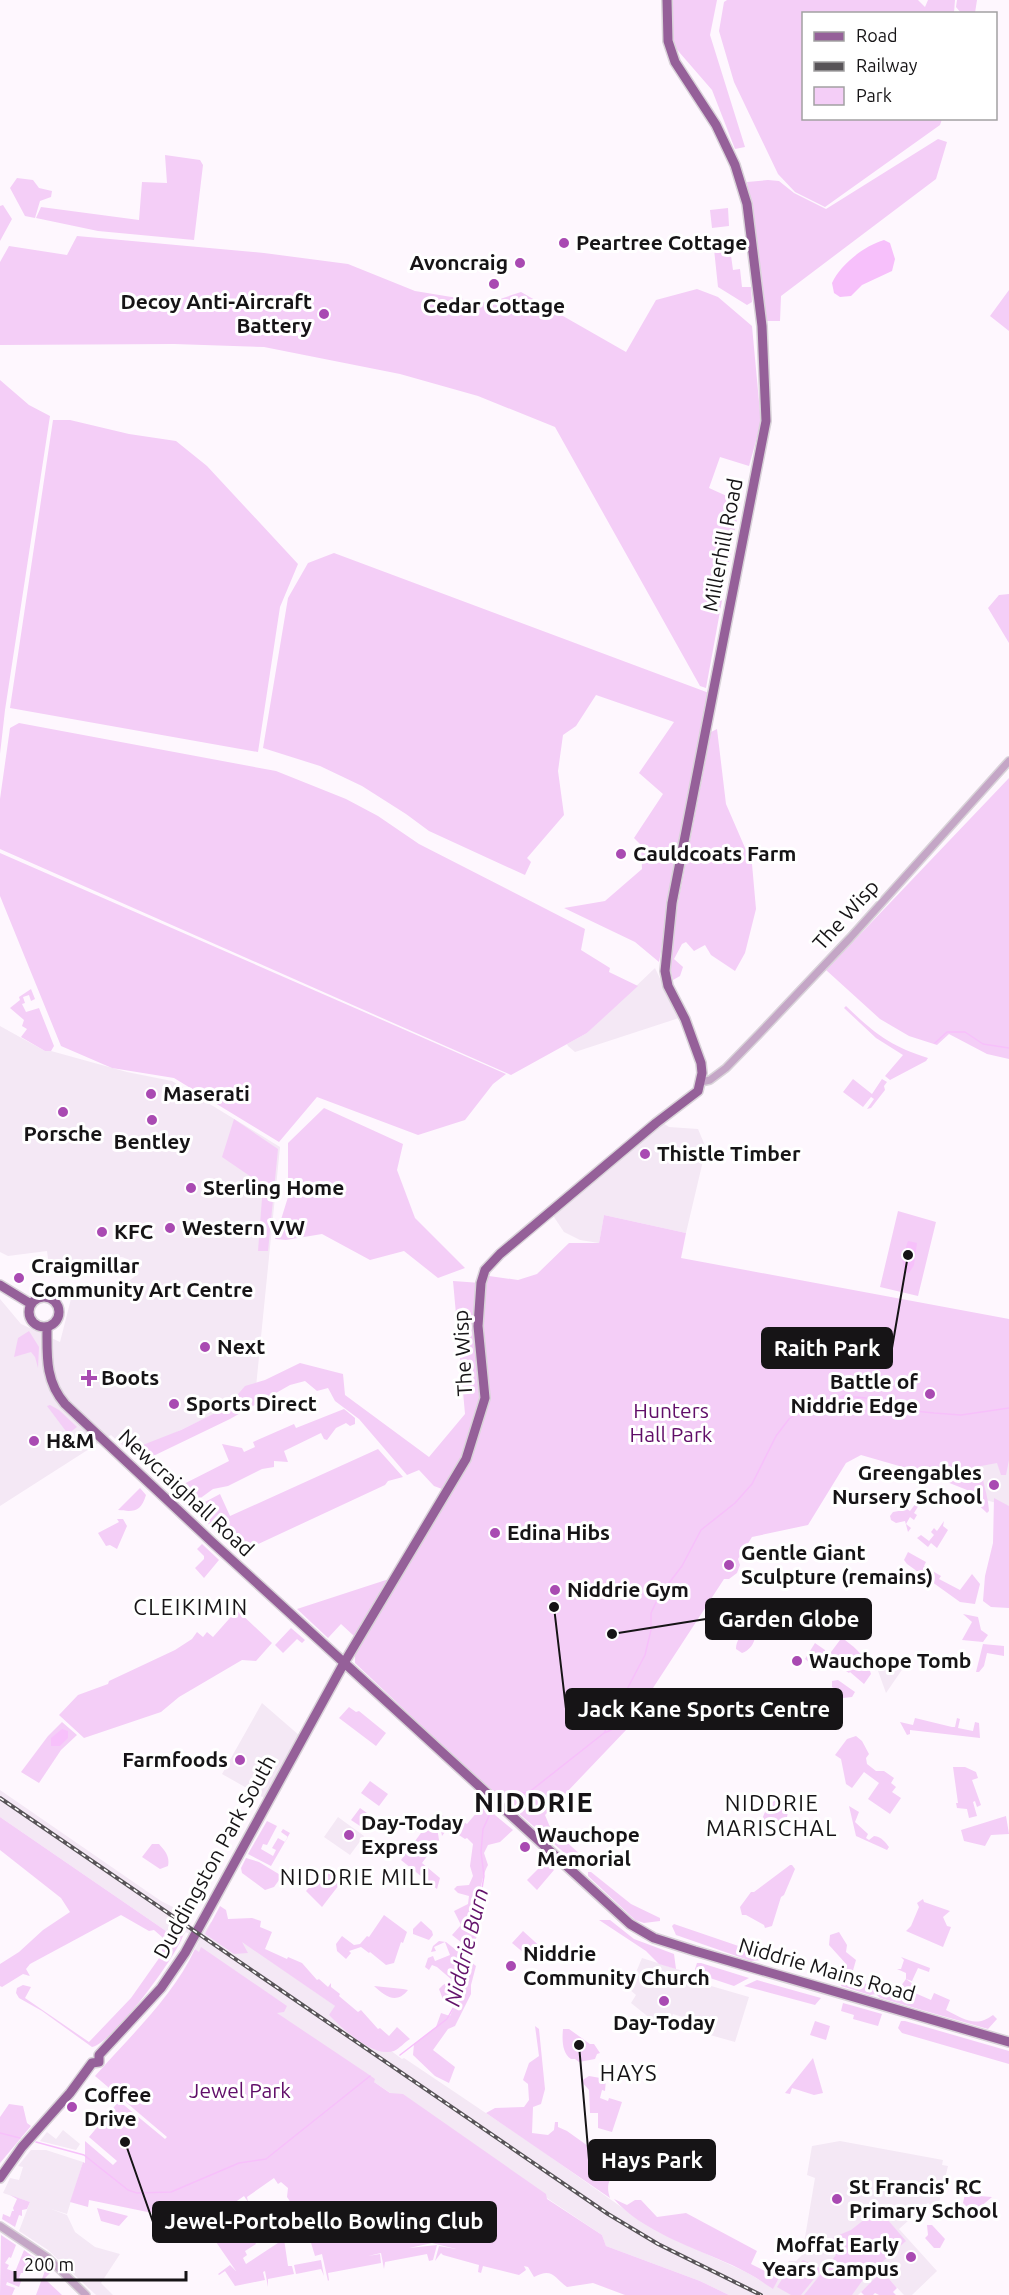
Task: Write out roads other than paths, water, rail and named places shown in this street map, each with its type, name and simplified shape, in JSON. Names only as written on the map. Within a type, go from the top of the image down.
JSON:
[{"type":"main road","name":"Millerhill Road","points":[[667,0],[668,41],[675,62],[716,125],[735,165],[747,204],[762,326],[766,421],[678,869],[668,934],[665,971],[668,986],[685,1019],[701,1063],[701,1082]]},
{"type":"main road","name":"The Wisp","points":[[344,1663],[458,1474],[470,1450],[486,1398],[478,1316],[481,1283],[485,1269],[656,1123],[698,1091],[701,1082]]},
{"type":"main road","points":[[0,1285],[31,1305]]},
{"type":"main road","points":[[45,1296],[54,1300],[58,1304],[58,1318],[55,1323],[47,1327],[32,1322],[29,1314],[31,1305],[36,1299],[45,1296]]},
{"type":"main road","name":"Newcraighall Road","points":[[47,1327],[48,1371],[54,1389],[65,1404],[344,1663]]},
{"type":"main road","name":"Niddrie Mains Road","points":[[344,1663],[634,1928],[654,1938],[694,1951],[1009,2042]]},
{"type":"main road","name":"Duddingston Park South","points":[[0,2178],[22,2147],[70,2093],[95,2059],[122,2032],[174,1970],[344,1663]]},
{"type":"street","name":"The Wisp","points":[[701,1082],[710,1080],[726,1068],[759,1034],[830,960],[1009,761]]},
{"type":"street","points":[[0,2226],[46,2256],[86,2295]]},
{"type":"waterway","points":[[935,1043],[947,1032],[965,1032],[983,1044],[1009,1048]]},
{"type":"waterway","name":"Niddrie Burn","points":[[604,1733],[645,1655],[651,1630],[651,1613],[659,1596],[682,1566],[701,1530],[735,1503],[752,1484],[776,1436],[789,1419],[804,1408],[844,1396],[866,1398],[905,1410],[961,1415],[1009,1408]]},
{"type":"waterway","name":"Niddrie Burn","points":[[511,1792],[528,1793],[604,1733],[624,1721],[646,1692]]},
{"type":"waterway","name":"Niddrie Burn","points":[[400,2055],[447,2019],[456,2003],[476,1925],[484,1876],[481,1852],[483,1829],[489,1816]]},
{"type":"waterway","name":"Niddrie Burn","points":[[36,2142],[84,2155],[128,2190],[137,2193],[171,2192],[239,2163],[266,2159],[370,2076]]},
{"type":"waterway","name":"Niddrie Burn","points":[[0,2133],[20,2138]]},
{"type":"railway","points":[[0,1798],[608,2214],[658,2244],[761,2295]]},
{"type":"place","name":"Peartree Cottage","points":[[564,243]]},
{"type":"place","name":"Avoncraig","points":[[520,263]]},
{"type":"place","name":"Cedar Cottage","points":[[494,284]]},
{"type":"place","name":"Decoy Anti-Aircraft Battery","points":[[324,314]]},
{"type":"place","name":"Cauldcoats Farm","points":[[621,854]]},
{"type":"place","name":"Maserati","points":[[151,1094]]},
{"type":"place","name":"Porsche","points":[[63,1112]]},
{"type":"place","name":"Bentley","points":[[152,1120]]},
{"type":"place","name":"Thistle Timber","points":[[645,1154]]},
{"type":"place","name":"Sterling Home","points":[[191,1188]]},
{"type":"place","name":"Western VW","points":[[170,1228]]},
{"type":"place","name":"KFC","points":[[102,1232]]},
{"type":"place","name":"Raith Park","points":[[908,1255]]},
{"type":"place","name":"Craigmillar Community Art Centre","points":[[19,1278]]},
{"type":"place","name":"Next","points":[[205,1347]]},
{"type":"place","name":"Boots","points":[[89,1378]]},
{"type":"place","name":"Battle of Niddrie Edge","points":[[930,1394]]},
{"type":"place","name":"Sports Direct","points":[[174,1404]]},
{"type":"place","name":"H&M","points":[[34,1441]]},
{"type":"place","name":"Greengables Nursery School","points":[[994,1485]]},
{"type":"place","name":"Edina Hibs","points":[[495,1533]]},
{"type":"place","name":"Gentle Giant Sculpture (remains)","points":[[729,1565]]},
{"type":"place","name":"Niddrie Gym","points":[[555,1590]]},
{"type":"place","name":"Jack Kane Sports Centre","points":[[554,1607]]},
{"type":"place","name":"Garden Globe","points":[[612,1634]]},
{"type":"place","name":"Wauchope Tomb","points":[[797,1661]]},
{"type":"place","name":"Farmfoods","points":[[240,1760]]},
{"type":"place","name":"Day-Today Express","points":[[349,1835]]},
{"type":"place","name":"Wauchope Memorial","points":[[525,1847]]},
{"type":"place","name":"Niddrie Community Church","points":[[511,1966]]},
{"type":"place","name":"Day-Today","points":[[664,2001]]},
{"type":"place","name":"Hays Park","points":[[579,2045]]},
{"type":"place","name":"Coffee Drive","points":[[72,2107]]},
{"type":"place","name":"Jewel-Portobello Bowling Club","points":[[125,2142]]},
{"type":"place","name":"St Francis' RC Primary School","points":[[837,2199]]},
{"type":"place","name":"Moffat Early Years Campus","points":[[911,2257]]},
{"type":"district","name":"CLEIKIMIN","points":[[191,1607]]},
{"type":"district","name":"NIDDRIE","points":[[534,1803]]},
{"type":"district","name":"NIDDRIE MARISCHAL","points":[[772,1816]]},
{"type":"district","name":"NIDDRIE MILL","points":[[357,1877]]},
{"type":"district","name":"HAYS","points":[[629,2073]]},
{"type":"park label","name":"Hunters Hall Park","points":[[671,1423]]},
{"type":"park label","name":"Jewel Park","points":[[240,2091]]}]
